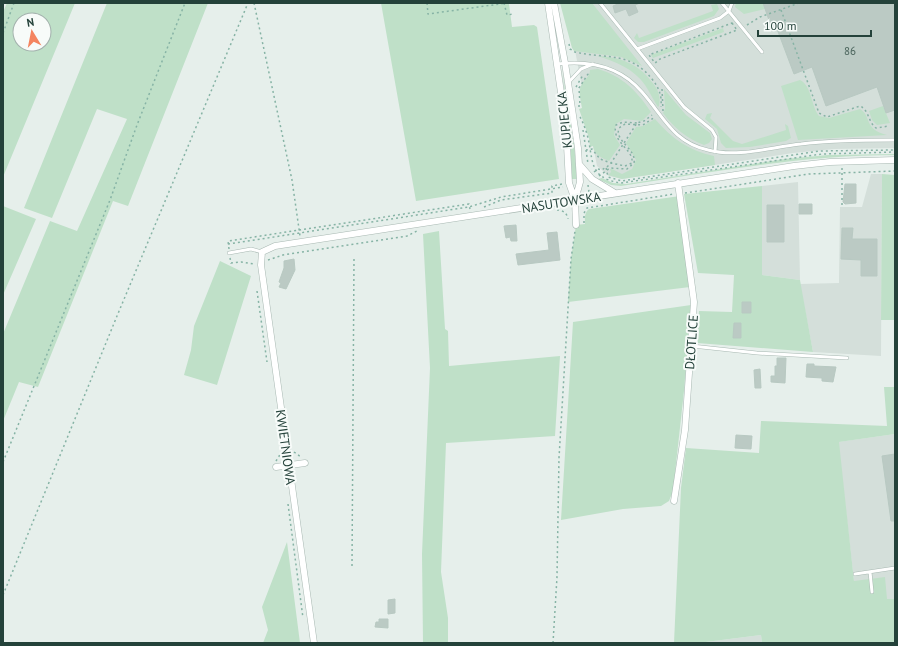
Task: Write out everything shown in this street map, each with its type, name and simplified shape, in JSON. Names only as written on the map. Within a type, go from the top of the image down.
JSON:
[{"type":"street","name":"KUPIECKA","points":[[548,3],[566,127],[570,186],[575,200]]},
{"type":"street","name":"KUPIECKA","points":[[554,3],[565,63],[579,164],[580,185],[575,200]]},
{"type":"street","name":"NASUTOWSKA","points":[[262,252],[270,247],[794,166],[842,161],[895,160]]},
{"type":"street","name":"KUPIECKA","points":[[579,164],[595,181],[615,194]]},
{"type":"street","name":"DŁOTLICE","points":[[674,501],[685,430],[692,346],[693,286],[678,183]]},
{"type":"street","points":[[575,200],[576,225]]},
{"type":"street","name":"KWIETNIOWA","points":[[262,252],[261,265],[314,643]]},
{"type":"street","points":[[276,466],[305,463]]},
{"type":"lane","points":[[600,3],[684,107],[712,130],[716,137],[715,152]]},
{"type":"lane","points":[[722,3],[762,52]]},
{"type":"lane","points":[[637,50],[720,18],[729,12],[732,3]]},
{"type":"lane","points":[[557,64],[593,64],[610,68],[628,79],[643,93],[658,115],[672,131],[683,140],[715,152],[738,152],[835,141],[895,140]]},
{"type":"lane","points":[[568,83],[584,68],[593,64]]},
{"type":"lane","name":"NASUTOWSKA","points":[[230,253],[251,249],[262,252]]},
{"type":"lane","points":[[692,346],[757,353],[847,358]]},
{"type":"lane","points":[[855,574],[895,568]]},
{"type":"lane","points":[[870,572],[872,592]]},
{"type":"path","points":[[3,33],[14,3]]},
{"type":"path","points":[[3,462],[115,188],[137,124],[185,3]]},
{"type":"path","points":[[3,595],[120,309],[248,3]]},
{"type":"path","points":[[254,3],[292,180],[301,242]]},
{"type":"path","points":[[427,3],[428,14],[506,3],[506,15],[514,14]]},
{"type":"path","points":[[747,25],[760,17],[799,3]]},
{"type":"path","points":[[781,10],[819,113],[827,117],[860,106],[866,111],[872,125],[876,128],[889,126]]},
{"type":"path","points":[[732,23],[737,30],[660,59],[655,63],[649,54],[732,23]]},
{"type":"path","points":[[568,42],[570,49],[576,52],[614,57],[642,68],[659,89],[661,109]]},
{"type":"path","points":[[584,68],[585,74],[576,87],[577,106],[587,135],[592,164],[601,174],[611,181],[621,183],[814,154],[895,151]]},
{"type":"path","points":[[577,106],[580,106],[579,88],[588,74],[588,71]]},
{"type":"path","points":[[580,185],[595,181],[601,174],[610,168],[627,169],[632,167],[635,160],[624,142],[619,137],[619,128],[626,124],[635,126],[643,125],[663,112],[662,89],[649,72]]},
{"type":"path","points":[[576,112],[583,132],[590,167],[594,173]]},
{"type":"path","points":[[586,150],[592,149],[600,158],[611,163],[625,166],[632,163],[630,156],[622,146],[616,133],[616,126],[623,122],[637,123],[644,121],[652,115]]},
{"type":"path","points":[[606,167],[611,163],[637,123]]},
{"type":"path","points":[[691,170],[819,151],[895,151]]},
{"type":"path","points":[[842,161],[842,205]]},
{"type":"path","points":[[584,223],[585,210],[592,207],[784,177],[843,172],[895,171]]},
{"type":"path","points":[[588,185],[589,192]]},
{"type":"path","points":[[228,244],[470,207],[501,197],[570,186]]},
{"type":"path","points":[[552,193],[553,197]]},
{"type":"path","points":[[555,210],[563,211],[567,215],[569,221]]},
{"type":"path","points":[[553,643],[557,576],[559,458],[570,259],[576,225]]},
{"type":"path","points":[[266,265],[267,261],[275,257],[407,236],[418,231]]},
{"type":"path","points":[[352,566],[354,258]]},
{"type":"shaded area","points":[[566,3],[895,3],[895,148],[834,149],[793,153],[622,179],[609,176],[597,166]]},
{"type":"shaded area","points":[[871,174],[882,174],[881,356],[813,352],[800,284],[839,283],[840,207],[862,207]]},
{"type":"shaded area","points":[[798,182],[800,280],[762,275],[762,186]]},
{"type":"shaded area","points":[[895,434],[895,599],[887,599],[854,581],[838,442]]},
{"type":"shaded area","points":[[761,635],[762,643],[698,643]]},
{"type":"green space","points":[[7,3],[75,3],[3,177],[3,12]]},
{"type":"green space","points":[[107,3],[208,3],[128,206],[113,201],[38,387],[19,382],[3,421],[3,334],[50,221],[77,231],[127,119],[97,109],[52,218],[24,208]]},
{"type":"green space","points":[[381,3],[516,3],[509,4],[512,27],[534,25],[537,27],[559,179],[416,201]]},
{"type":"green space","points":[[560,3],[592,3],[642,66],[621,57],[574,51]]},
{"type":"green space","points":[[736,3],[763,3],[765,9],[744,14],[735,7]]},
{"type":"green space","points":[[717,4],[719,9],[714,16],[644,42],[638,42],[634,38],[637,33],[639,38],[713,11],[711,5]]},
{"type":"green space","points":[[723,28],[724,32],[653,58],[651,55]]},
{"type":"green space","points":[[597,56],[613,58],[634,65],[646,75],[657,90],[660,99],[659,106],[658,107],[641,79],[635,74],[624,66]]},
{"type":"green space","points":[[598,69],[622,80],[640,97],[651,112],[642,121],[624,119],[616,124],[614,135],[620,145],[609,161],[597,154],[593,146],[590,147],[589,138],[579,109],[582,108],[580,88],[589,75],[590,70]]},
{"type":"green space","points":[[562,70],[574,144],[577,179],[572,179],[570,133]]},
{"type":"green space","points":[[800,80],[807,87],[816,112],[819,116],[829,118],[860,109],[864,112],[874,129],[887,135],[798,140],[781,86]]},
{"type":"green space","points":[[664,89],[686,115],[710,133],[712,139],[709,143],[704,145],[692,139],[676,128],[667,118],[663,113],[665,109]]},
{"type":"green space","points":[[883,106],[890,123],[877,125],[872,120],[869,111]]},
{"type":"green space","points":[[712,113],[710,118],[733,141],[742,144],[786,130],[785,124],[788,126],[791,138],[786,141],[750,147],[726,148],[721,143],[717,129],[705,119],[707,114]]},
{"type":"green space","points":[[655,119],[667,132],[681,143],[696,151],[714,156],[715,165],[622,179],[608,175],[611,172],[610,169],[622,174],[632,169],[636,160],[626,143],[636,127],[643,126]]},
{"type":"green space","points":[[895,154],[792,161],[621,186],[611,185],[598,179],[602,178],[613,183],[626,184],[785,159],[828,155]]},
{"type":"green space","points":[[882,174],[895,175],[895,320],[881,320]]},
{"type":"green space","points":[[762,186],[762,275],[800,280],[813,352],[697,343],[699,311],[732,312],[734,275],[698,273],[684,194]]},
{"type":"green space","points":[[680,196],[690,287],[568,302],[571,259],[576,225],[585,224],[586,214],[589,209]]},
{"type":"green space","points":[[3,206],[36,219],[3,295]]},
{"type":"green space","points":[[439,231],[445,329],[448,331],[449,366],[560,356],[555,436],[446,443],[441,572],[448,618],[448,643],[423,643],[422,554],[430,368],[423,234]]},
{"type":"green space","points":[[220,261],[251,276],[217,385],[184,375],[191,350],[194,326]]},
{"type":"green space","points":[[691,305],[684,391],[673,491],[669,501],[661,506],[623,509],[561,520],[573,322]]},
{"type":"green space","points":[[884,387],[895,387],[895,434],[839,442],[854,581],[885,577],[887,599],[895,599],[895,643],[762,643],[761,635],[698,643],[674,643],[681,488],[686,448],[759,453],[761,421],[887,426]]},
{"type":"green space","points":[[287,542],[300,643],[263,643],[268,630],[262,607]]},
{"type":"building","points":[[620,3],[640,3],[635,5],[638,12],[629,16],[626,9],[615,13],[613,6]]},
{"type":"building","points":[[763,3],[895,3],[895,110],[886,113],[877,87],[826,106],[812,67],[794,74],[774,21],[770,23]]},
{"type":"building","points":[[845,184],[856,184],[856,203],[845,204],[843,202]]},
{"type":"building","points":[[799,204],[812,204],[812,214],[799,214]]},
{"type":"building","points":[[767,205],[784,205],[784,242],[767,242]]},
{"type":"building","points":[[516,225],[517,241],[511,241],[510,237],[506,238],[504,226]]},
{"type":"building","points":[[842,228],[853,228],[852,239],[877,239],[877,276],[861,276],[861,260],[841,259]]},
{"type":"building","points":[[557,232],[560,260],[518,265],[516,254],[549,250],[547,233]]},
{"type":"building","points":[[294,259],[295,270],[286,289],[279,287],[281,283],[279,282],[284,268],[284,261]]},
{"type":"building","points":[[742,302],[751,302],[751,313],[742,313]]},
{"type":"building","points":[[734,323],[741,323],[741,338],[733,338]]},
{"type":"building","points":[[777,358],[786,358],[785,383],[771,382],[771,376],[775,376]]},
{"type":"building","points":[[807,364],[814,364],[814,366],[836,367],[833,382],[822,381],[822,378],[806,377]]},
{"type":"building","points":[[760,369],[761,388],[755,388],[754,370]]},
{"type":"building","points":[[736,435],[752,436],[751,449],[735,448]]},
{"type":"building","points":[[895,454],[895,521],[891,521],[882,456]]},
{"type":"building","points":[[395,599],[395,613],[388,614],[388,600]]},
{"type":"building","points":[[379,619],[388,619],[388,628],[375,627],[376,622],[379,622]]}]
